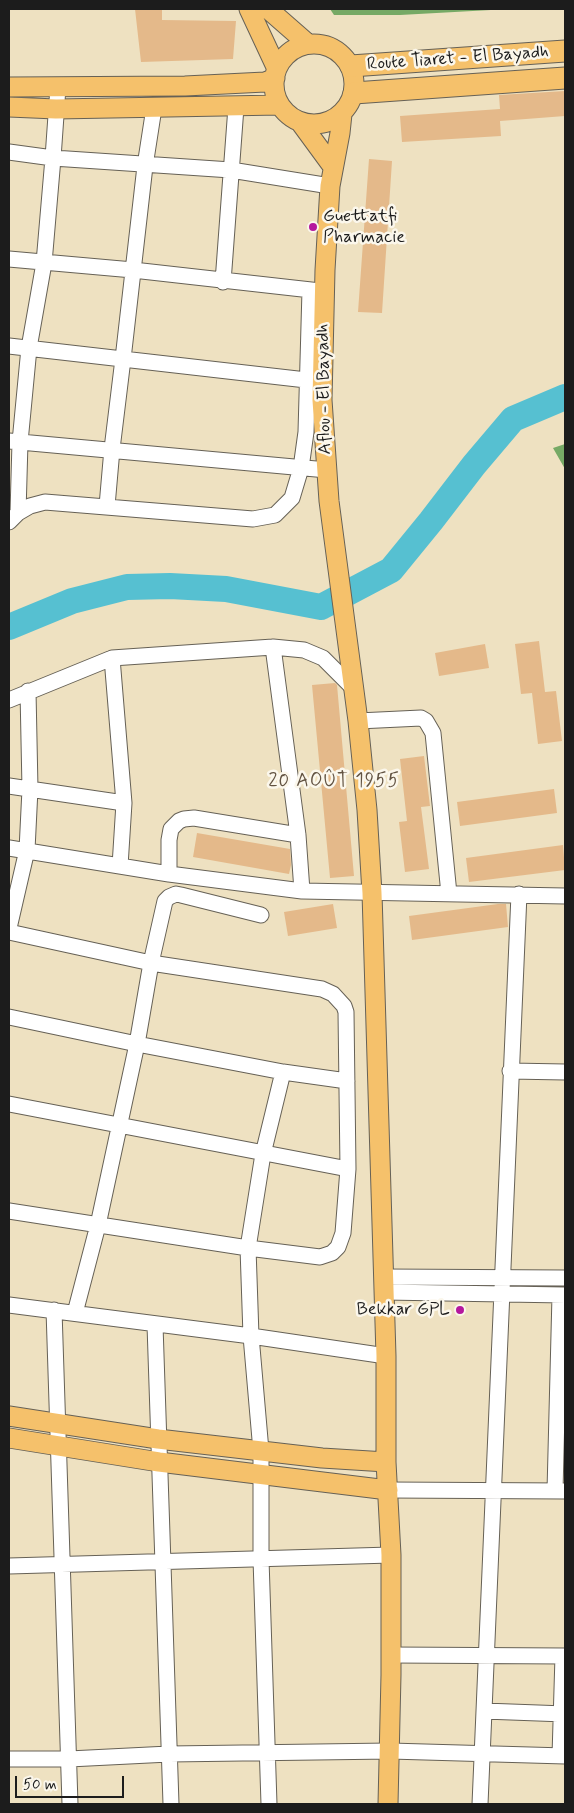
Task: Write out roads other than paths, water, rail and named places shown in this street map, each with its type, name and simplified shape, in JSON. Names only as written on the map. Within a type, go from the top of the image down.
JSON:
[{"type":"highway","name":"Route Tiaret - El Bayadh","points":[[351,66],[565,51]]},
{"type":"highway","name":"Route Tiaret - El Bayadh","points":[[354,93],[565,78]]},
{"type":"main road","points":[[248,9],[276,73]]},
{"type":"main road","points":[[268,9],[308,44]]},
{"type":"main road","points":[[308,44],[321,44],[333,48],[343,55],[351,66],[355,79],[354,93],[350,104],[342,114],[329,122],[315,124],[300,122],[292,118],[280,105],[275,93],[276,73],[282,60],[289,52],[308,44]]},
{"type":"main road","points":[[9,87],[185,86],[265,82],[276,73]]},
{"type":"main road","points":[[185,86],[186,107]]},
{"type":"main road","points":[[9,106],[56,109],[280,105]]},
{"type":"main road","name":"Aflou - El Bayadh","points":[[342,114],[330,186],[317,291],[315,380],[358,721],[372,893],[386,1356],[386,1462],[391,1555],[388,1804]]},
{"type":"main road","points":[[300,122],[333,167]]},
{"type":"main road","points":[[9,1416],[158,1439],[357,1462],[386,1462]]},
{"type":"main road","points":[[9,1438],[159,1462],[388,1490]]},
{"type":"street","points":[[13,517],[15,441],[44,263],[54,158],[58,87]]},
{"type":"street","points":[[223,282],[236,107]]},
{"type":"street","points":[[107,506],[144,166],[154,108]]},
{"type":"street","points":[[9,152],[144,166],[230,170],[330,186]]},
{"type":"street","points":[[9,259],[133,270],[223,282],[317,291]]},
{"type":"street","points":[[9,346],[315,380],[301,468],[292,498],[276,515],[253,519],[45,502],[30,506],[13,517]]},
{"type":"street","points":[[15,441],[327,470]]},
{"type":"street","points":[[273,647],[298,835],[302,891]]},
{"type":"street","points":[[9,700],[112,658],[273,647],[304,650],[323,658],[354,689]]},
{"type":"street","points":[[112,658],[124,802],[120,866]]},
{"type":"street","points":[[9,928],[27,850],[30,789],[28,691]]},
{"type":"street","points":[[358,721],[421,718],[426,721],[433,733],[449,894]]},
{"type":"street","points":[[9,786],[124,802]]},
{"type":"street","points":[[169,874],[169,840],[171,829],[184,819],[194,818],[298,835]]},
{"type":"street","points":[[9,848],[169,874],[302,891],[565,896]]},
{"type":"street","points":[[75,1313],[98,1225],[120,1124],[163,906],[169,897],[176,894],[261,915]]},
{"type":"street","points":[[480,1804],[519,894]]},
{"type":"street","points":[[9,932],[151,963],[322,989],[333,994],[344,1006],[346,1012],[348,1169],[343,1233],[338,1247],[332,1253],[320,1257],[248,1248],[9,1211]]},
{"type":"street","points":[[9,1017],[283,1072],[347,1081]]},
{"type":"street","points":[[510,1071],[565,1072]]},
{"type":"street","points":[[269,1804],[261,1559],[261,1451],[251,1336],[248,1248],[263,1154],[283,1072]]},
{"type":"street","points":[[9,1104],[348,1169]]},
{"type":"street","points":[[383,1284],[504,1278],[565,1278],[565,1269]]},
{"type":"street","points":[[383,1284],[502,1295],[563,1295],[560,1491],[388,1490]]},
{"type":"street","points":[[9,1305],[251,1336],[386,1356]]},
{"type":"street","points":[[54,1310],[70,1804]]},
{"type":"street","points":[[154,1325],[171,1804]]},
{"type":"street","points":[[9,1566],[391,1555]]},
{"type":"street","points":[[9,1760],[169,1754],[390,1751],[563,1756],[564,1656],[391,1654]]},
{"type":"street","points":[[484,1711],[563,1714]]},
{"type":"waterway","points":[[9,627],[72,601],[127,587],[170,586],[226,589],[321,607],[391,570],[513,419],[565,397]]},
{"type":"place","name":"Guettatfi Pharmacie","points":[[313,227]]},
{"type":"place","name":"Bekkar GPL","points":[[460,1310]]},
{"type":"district","name":"20 AOÛT 1955","points":[[334,782]]}]
